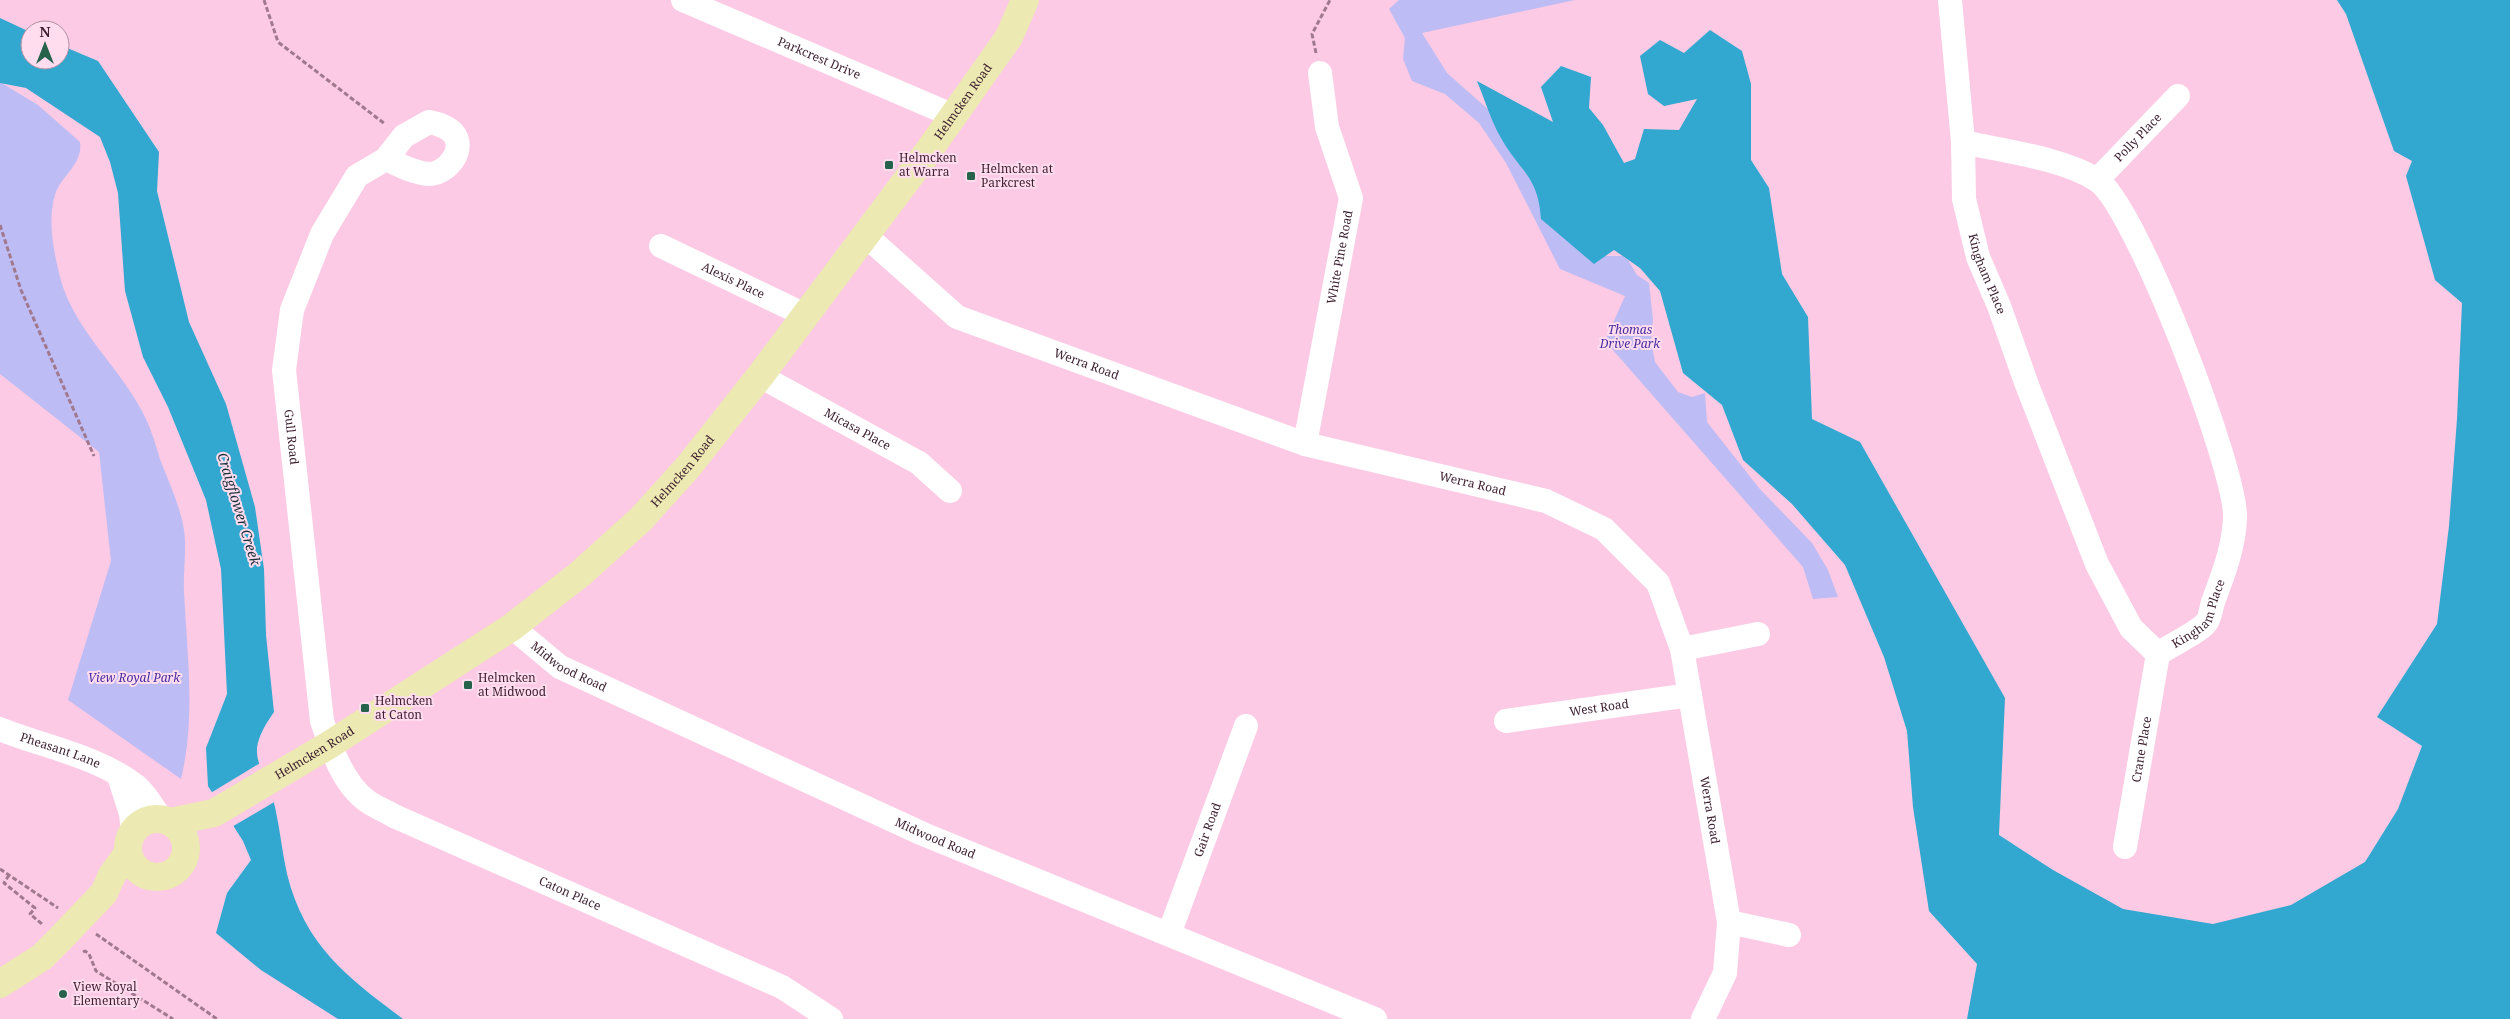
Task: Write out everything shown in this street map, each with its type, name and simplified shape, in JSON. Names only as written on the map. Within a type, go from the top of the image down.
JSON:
[{"type":"main road","name":"Helmcken Road","points":[[166,821],[214,813],[329,745],[512,627],[580,574],[642,519],[688,467],[760,376],[954,116],[1009,37],[1025,0]]},
{"type":"main road","name":"Helmcken Road","points":[[185,854],[214,813]]},
{"type":"main road","points":[[0,984],[42,957],[104,893],[140,824],[151,820],[166,821],[180,830],[185,842],[185,854],[181,864],[173,872],[163,877],[152,877],[104,893]]},
{"type":"main road","points":[[130,843],[136,868],[152,877]]},
{"type":"street","name":"Parkcrest Drive","points":[[683,0],[954,116]]},
{"type":"street","name":"Kingham Place","points":[[1950,0],[1963,142],[1964,199],[1978,257],[1999,306],[2027,385],[2098,564],[2130,628],[2158,654],[2206,623],[2231,551],[2236,518],[2232,488],[2201,387],[2152,272],[2116,199],[2098,180],[2058,164],[1963,142]]},
{"type":"street","name":"White Pine Road","points":[[1305,444],[1351,198],[1328,127],[1320,73]]},
{"type":"street","name":"Polly Place","points":[[2098,180],[2178,96]]},
{"type":"street","name":"Gull Road","points":[[329,745],[322,721],[284,370],[292,310],[322,234],[357,176],[386,159],[404,136],[429,122],[442,125],[454,134],[458,146],[448,168],[431,174],[413,171],[386,159]]},
{"type":"street","name":"Werra Road","points":[[865,236],[957,317],[1305,444],[1546,501],[1604,530],[1658,583],[1682,649],[1729,922],[1725,973],[1703,1019]]},
{"type":"street","name":"Alexis Place","points":[[661,246],[805,315]]},
{"type":"street","name":"Micasa Place","points":[[760,376],[919,462],[950,491]]},
{"type":"street","name":"Midwood Road","points":[[512,627],[560,667],[923,834],[1375,1019]]},
{"type":"street","points":[[1682,649],[1758,634]]},
{"type":"street","name":"Crane Place","points":[[2125,847],[2158,654]]},
{"type":"street","name":"West Road","points":[[1506,721],[1690,695]]},
{"type":"street","name":"Gair Road","points":[[1169,934],[1246,726]]},
{"type":"street","name":"Pheasant Lane","points":[[0,730],[94,763],[119,776],[137,786],[166,821]]},
{"type":"street","name":"Caton Place","points":[[329,745],[342,772],[366,800],[387,812],[782,987],[831,1019]]},
{"type":"street","points":[[119,776],[131,814],[130,843]]},
{"type":"street","points":[[1729,922],[1789,935]]},
{"type":"path","points":[[264,0],[278,42],[395,132],[404,136]]},
{"type":"path","points":[[1320,73],[1312,34],[1330,0]]},
{"type":"path","points":[[0,225],[24,298],[94,456]]},
{"type":"path","points":[[0,869],[29,888]]},
{"type":"path","points":[[9,875],[4,883],[35,908],[30,914],[44,925]]},
{"type":"path","points":[[78,958],[85,951],[89,954],[96,971],[173,1019]]},
{"type":"path","points":[[133,958],[217,1019]]},
{"type":"green space","name":"Thomas Drive Park","points":[[1399,0],[1575,0],[1422,33],[1447,73],[1490,111],[1602,256],[1622,256],[1628,260],[1637,275],[1649,283],[1653,320],[1651,340],[1655,362],[1678,392],[1692,397],[1705,393],[1707,422],[1759,488],[1812,543],[1828,570],[1838,597],[1813,599],[1803,567],[1605,341],[1625,296],[1560,269],[1506,163],[1479,123],[1445,94],[1412,81],[1403,59],[1405,38],[1389,9]]},
{"type":"green space","name":"View Royal Park","points":[[0,82],[38,105],[80,142],[80,150],[75,164],[58,188],[53,205],[51,226],[60,277],[66,296],[75,314],[122,379],[146,419],[182,521],[185,545],[184,591],[189,709],[186,756],[181,779],[68,700],[111,561],[99,452],[0,374]]},
{"type":"water","points":[[2337,0],[2510,0],[2510,1019],[1967,1019],[1977,964],[1929,911],[1913,807],[1907,731],[1884,657],[1845,565],[1792,504],[1743,460],[1722,405],[1683,373],[1660,291],[1640,268],[1614,250],[1594,264],[1541,219],[1539,204],[1532,183],[1497,131],[1477,81],[1553,122],[1541,87],[1561,66],[1591,77],[1589,108],[1603,125],[1624,163],[1635,159],[1644,129],[1679,130],[1697,99],[1664,106],[1648,94],[1640,56],[1660,40],[1684,53],[1710,30],[1742,51],[1751,84],[1751,160],[1769,188],[1782,274],[1808,317],[1812,419],[1860,442],[2005,698],[1999,835],[2053,870],[2123,909],[2213,924],[2291,905],[2365,862],[2398,809],[2422,746],[2377,717],[2437,624],[2449,526],[2457,419],[2462,303],[2435,280],[2406,176],[2412,161],[2394,151],[2346,14]]},
{"type":"water","name":"Craigflower Creek","points":[[0,18],[20,27],[20,70],[70,70],[70,49],[98,61],[159,152],[157,191],[189,322],[226,404],[255,507],[264,569],[266,635],[274,712],[264,728],[257,750],[258,760],[275,807],[287,874],[305,921],[331,958],[346,974],[403,1019],[338,1019],[261,970],[216,933],[227,893],[251,860],[243,841],[208,786],[206,748],[227,694],[221,569],[206,500],[168,407],[143,357],[125,291],[118,193],[110,162],[100,137],[26,88],[0,83]]},
{"type":"pier","points":[[262,762],[276,801],[230,828],[209,794]]},
{"type":"place","name":"Helmcken at Warra","points":[[889,165]]},
{"type":"place","name":"Helmcken at Parkcrest","points":[[971,176]]},
{"type":"place","name":"Helmcken at Midwood","points":[[468,685]]},
{"type":"place","name":"Helmcken at Caton","points":[[365,708]]},
{"type":"place","name":"View Royal Elementary","points":[[63,994]]}]
